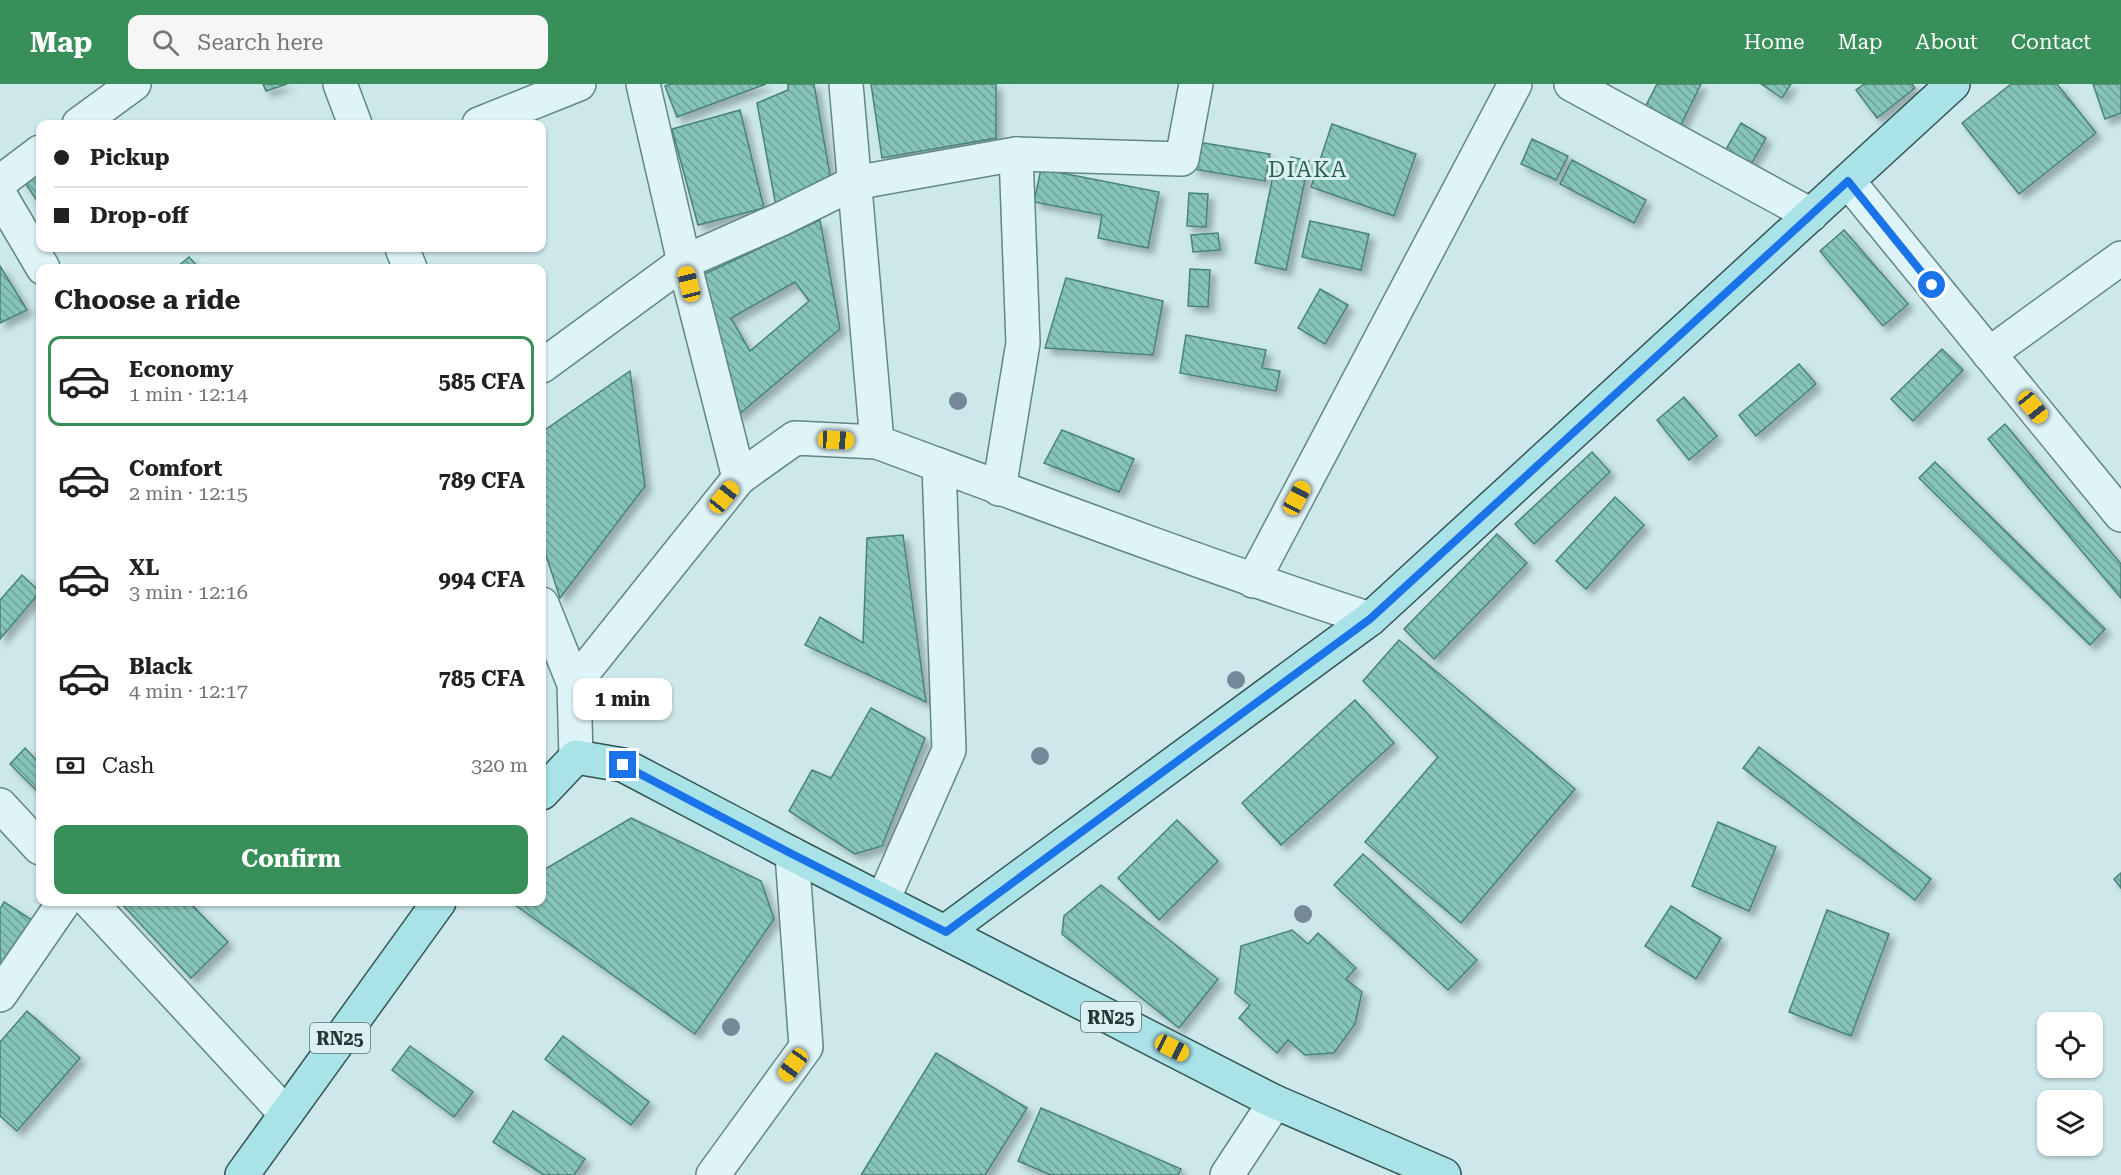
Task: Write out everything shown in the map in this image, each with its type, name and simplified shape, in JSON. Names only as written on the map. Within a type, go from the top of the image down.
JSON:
[{"type":"main road","points":[[946,932],[1370,619],[1953,84]]},
{"type":"main road","points":[[546,789],[576,757]]},
{"type":"main road","name":"RN25","points":[[576,757],[623,765],[1275,1102],[1444,1175]]},
{"type":"main road","name":"RN25","points":[[242,1175],[436,906]]},
{"type":"street","points":[[84,120],[134,84]]},
{"type":"street","points":[[340,84],[354,120]]},
{"type":"street","points":[[489,120],[579,84]]},
{"type":"street","points":[[643,84],[684,262],[739,478]]},
{"type":"street","points":[[846,84],[877,442]]},
{"type":"street","points":[[546,363],[684,262],[779,220],[854,183],[1016,154],[1182,159],[1196,84]]},
{"type":"street","points":[[1253,581],[1515,84]]},
{"type":"street","points":[[1571,84],[1811,215]]},
{"type":"street","points":[[999,489],[1023,343],[1016,154]]},
{"type":"street","points":[[0,182],[36,155]]},
{"type":"street","points":[[1848,181],[2121,515]]},
{"type":"street","points":[[0,195],[41,264]]},
{"type":"street","points":[[1989,354],[2121,258]]},
{"type":"street","points":[[574,684],[739,478],[795,438],[877,442],[1253,581],[1370,619]]},
{"type":"street","points":[[883,900],[949,750],[939,465]]},
{"type":"street","points":[[546,614],[574,684],[576,757]]},
{"type":"street","points":[[0,805],[36,844]]},
{"type":"street","points":[[713,1175],[806,1047],[792,854]]},
{"type":"street","points":[[0,995],[61,906]]},
{"type":"street","points":[[94,906],[286,1113]]},
{"type":"street","points":[[1227,1175],[1275,1102]]},
{"type":"building","points":[[263,84],[287,84],[266,91]]},
{"type":"building","points":[[671,84],[766,84],[677,117],[665,86]]},
{"type":"building","points":[[788,84],[814,84],[832,186],[777,212],[757,103],[788,90]]},
{"type":"building","points":[[871,84],[996,84],[996,138],[882,158]]},
{"type":"building","points":[[1657,84],[1701,84],[1678,131],[1642,113]]},
{"type":"building","points":[[1761,84],[1791,84],[1782,98]]},
{"type":"building","points":[[1864,84],[1912,84],[1915,88],[1877,118],[1856,90]]},
{"type":"building","points":[[2011,84],[2057,84],[2096,133],[2019,194],[1962,123]]},
{"type":"building","points":[[2093,84],[2121,84],[2121,113],[2105,119]]},
{"type":"building","points":[[740,110],[764,208],[698,225],[672,129]]},
{"type":"building","points":[[1741,123],[1766,138],[1750,166],[1725,151]]},
{"type":"building","points":[[1332,124],[1416,154],[1394,216],[1311,187]]},
{"type":"building","points":[[1532,139],[1568,156],[1556,180],[1521,164]]},
{"type":"building","points":[[1198,142],[1270,154],[1265,181],[1193,169]]},
{"type":"building","points":[[1291,157],[1309,161],[1286,270],[1255,263],[1274,171],[1288,174]]},
{"type":"building","points":[[1572,160],[1646,200],[1634,223],[1560,184]]},
{"type":"building","points":[[1041,169],[1159,192],[1148,248],[1098,238],[1102,215],[1034,202]]},
{"type":"building","points":[[36,171],[36,199],[23,180]]},
{"type":"building","points":[[1189,193],[1208,194],[1206,227],[1187,226]]},
{"type":"building","points":[[820,220],[840,329],[736,417],[700,276]],"holes":[[[795,282],[809,301],[750,351],[731,318]]]},
{"type":"building","points":[[1310,221],[1369,234],[1361,270],[1302,257]]},
{"type":"building","points":[[1844,230],[1908,304],[1883,326],[1820,251]]},
{"type":"building","points":[[1218,233],[1220,250],[1193,252],[1191,235]]},
{"type":"building","points":[[189,257],[195,264],[181,264]]},
{"type":"building","points":[[0,266],[27,310],[0,323]]},
{"type":"building","points":[[1190,269],[1210,270],[1208,307],[1188,306]]},
{"type":"building","points":[[1066,278],[1163,301],[1153,355],[1045,348]]},
{"type":"building","points":[[1320,289],[1348,305],[1325,344],[1298,328]]},
{"type":"building","points":[[1186,335],[1266,350],[1262,368],[1280,371],[1276,391],[1180,373]]},
{"type":"building","points":[[1942,349],[1963,370],[1913,421],[1891,399]]},
{"type":"building","points":[[1799,364],[1816,384],[1756,436],[1739,415]]},
{"type":"building","points":[[630,371],[645,486],[560,598],[546,555],[546,429]]},
{"type":"building","points":[[1684,397],[1717,436],[1689,460],[1657,420]]},
{"type":"building","points":[[2005,424],[2121,564],[2121,598],[1988,439]]},
{"type":"building","points":[[1062,430],[1134,459],[1119,492],[1044,463]]},
{"type":"building","points":[[1592,452],[1610,472],[1534,544],[1515,524]]},
{"type":"building","points":[[1935,462],[2105,629],[2090,645],[1919,478]]},
{"type":"building","points":[[1615,497],[1644,525],[1586,589],[1556,561]]},
{"type":"building","points":[[1497,534],[1527,563],[1434,659],[1404,629]]},
{"type":"building","points":[[903,535],[926,702],[805,645],[820,617],[863,643],[867,538]]},
{"type":"building","points":[[22,575],[36,588],[36,597],[0,639],[0,600]]},
{"type":"building","points":[[1399,640],[1575,789],[1461,923],[1365,842],[1438,757],[1363,681]]},
{"type":"building","points":[[1355,700],[1394,743],[1281,845],[1242,803]]},
{"type":"building","points":[[871,708],[925,738],[882,846],[855,854],[789,811],[812,770],[831,778]]},
{"type":"building","points":[[1759,747],[1931,879],[1915,900],[1743,768]]},
{"type":"building","points":[[25,748],[36,760],[36,790],[10,764]]},
{"type":"building","points":[[631,818],[761,881],[774,919],[695,1034],[517,906],[546,906],[546,869]]},
{"type":"building","points":[[1177,820],[1218,861],[1159,920],[1118,878]]},
{"type":"building","points":[[1718,822],[1776,847],[1749,911],[1692,886]]},
{"type":"building","points":[[1363,854],[1477,960],[1448,990],[1334,885]]},
{"type":"building","points":[[2121,873],[2121,888],[2114,879]]},
{"type":"building","points":[[1101,885],[1218,979],[1179,1028],[1062,934],[1064,916]]},
{"type":"building","points":[[4,902],[35,922],[0,977],[0,909]]},
{"type":"building","points":[[124,906],[193,906],[228,942],[191,978]]},
{"type":"building","points":[[1671,906],[1721,938],[1696,979],[1645,946]]},
{"type":"building","points":[[1827,910],[1889,934],[1851,1036],[1789,1012]]},
{"type":"building","points":[[1292,930],[1308,944],[1318,933],[1356,968],[1346,979],[1362,992],[1355,1024],[1334,1053],[1305,1055],[1288,1040],[1277,1053],[1239,1018],[1250,1005],[1235,993],[1241,946]]},
{"type":"building","points":[[27,1011],[80,1058],[17,1131],[0,1116],[0,1042]]},
{"type":"building","points":[[563,1036],[649,1102],[631,1125],[545,1059]]},
{"type":"building","points":[[410,1046],[473,1092],[454,1117],[392,1070]]},
{"type":"building","points":[[936,1053],[1027,1108],[985,1175],[861,1175]]},
{"type":"building","points":[[1041,1108],[1181,1169],[1178,1175],[1051,1175],[1018,1161]]},
{"type":"building","points":[[513,1111],[585,1159],[574,1175],[544,1175],[493,1142]]},
{"type":"district","name":"DIAKA","points":[[1308,169]]},
{"type":"route","points":[[623,765],[946,932],[1370,619],[1848,181],[1932,285]]}]
